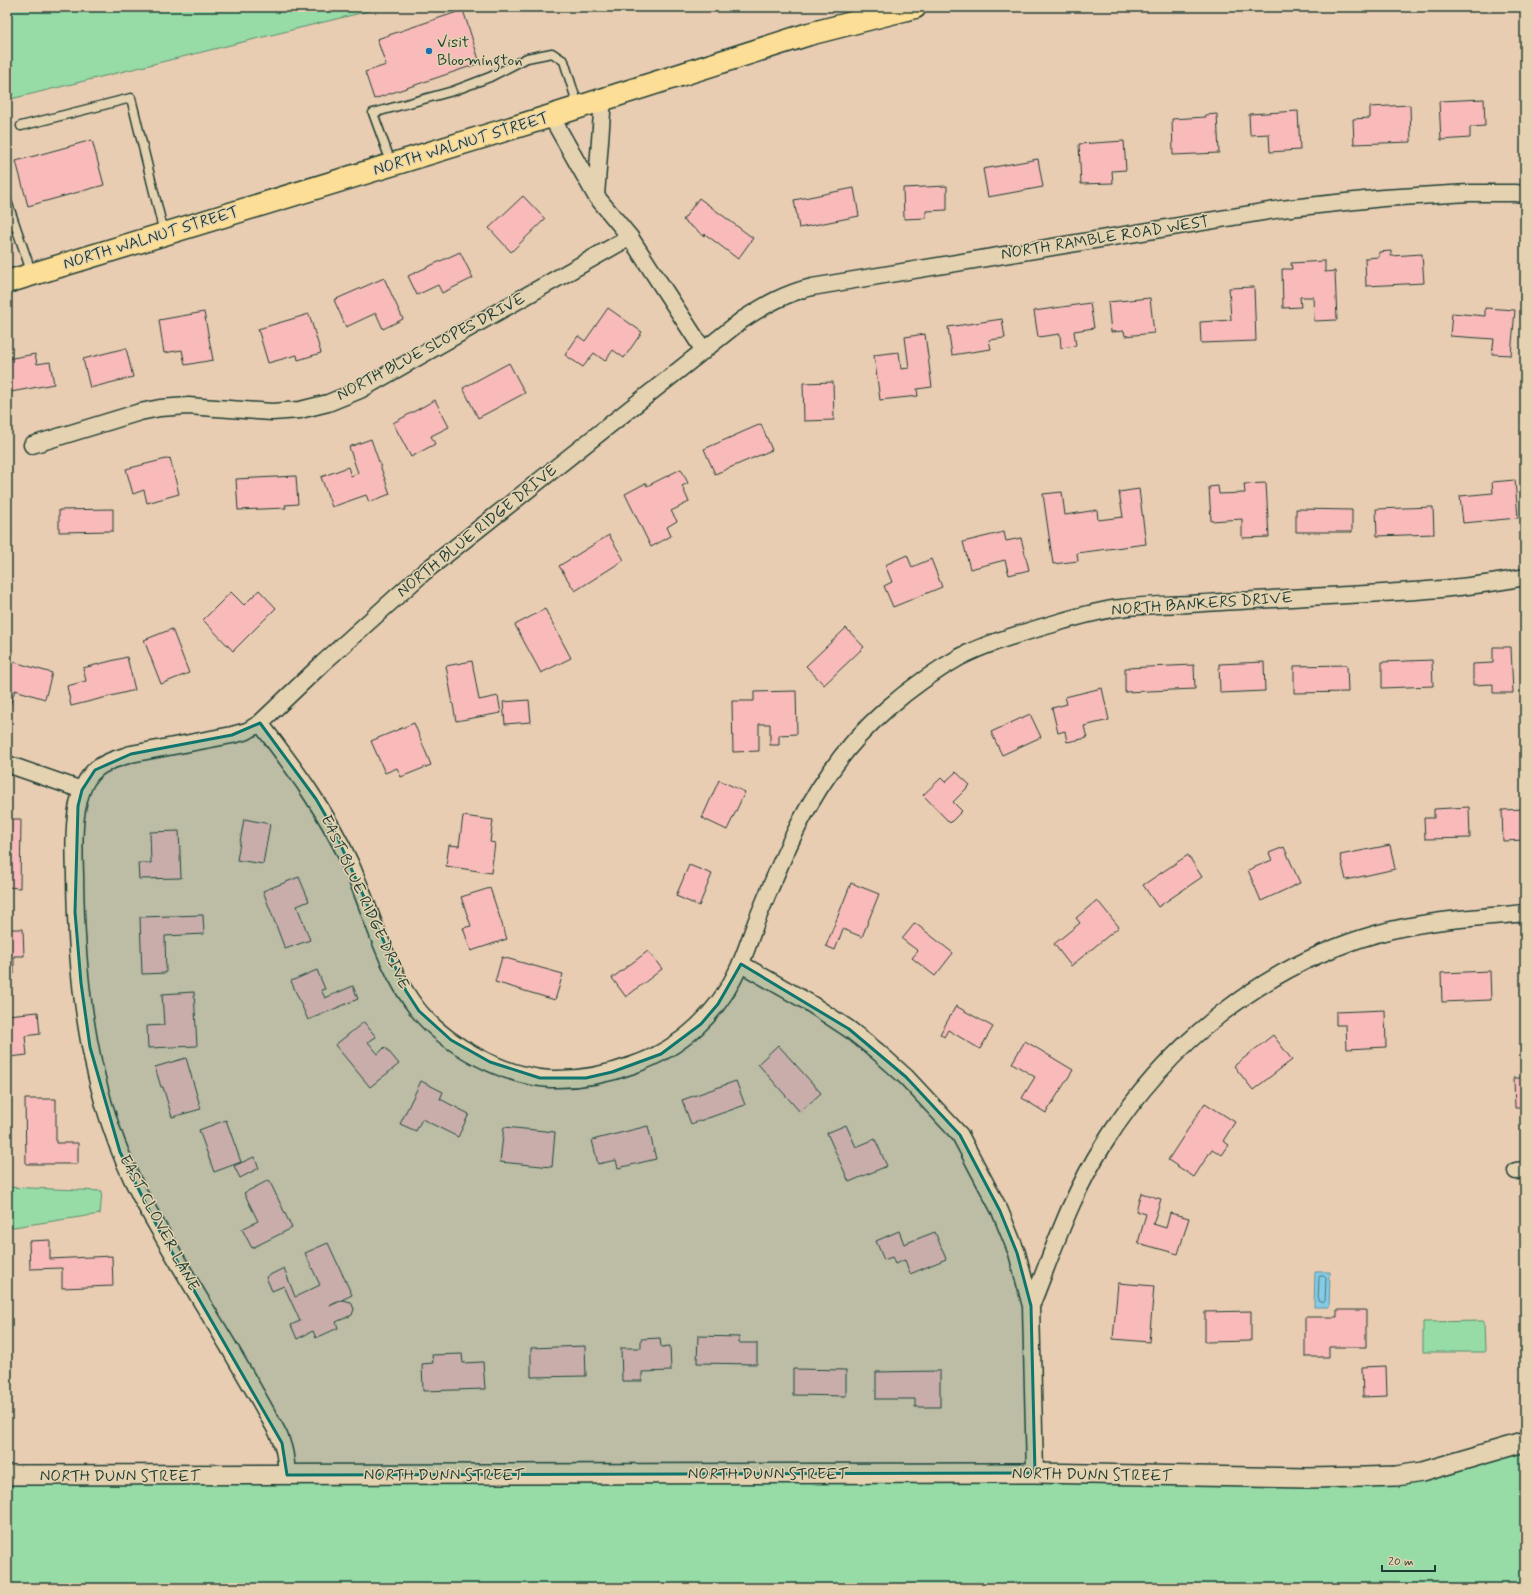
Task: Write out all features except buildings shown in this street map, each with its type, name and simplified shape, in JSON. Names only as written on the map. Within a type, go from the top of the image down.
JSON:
[{"type":"main road","name":"NORTH WALNUT STREET","points":[[7,282],[551,116],[809,34],[915,7]]},
{"type":"street","points":[[596,196],[603,99]]},
{"type":"street","points":[[551,116],[596,196],[630,237],[704,351]]},
{"type":"street","name":"NORTH RAMBLE ROAD WEST","points":[[704,351],[742,320],[763,306],[783,296],[812,287],[1281,209],[1383,198],[1469,194],[1525,194]]},
{"type":"street","name":"NORTH BLUE SLOPES DRIVE","points":[[32,445],[140,412],[160,408],[188,406],[272,412],[300,410],[328,403],[360,390],[630,237]]},
{"type":"street","name":"NORTH BLUE RIDGE DRIVE","points":[[260,723],[274,712],[323,663],[423,573],[704,351]]},
{"type":"street","name":"NORTH BANKERS DRIVE","points":[[741,964],[759,913],[792,841],[809,806],[829,774],[851,745],[902,696],[935,672],[965,654],[1027,632],[1118,608],[1434,590],[1495,583],[1525,577]]},
{"type":"street","name":"EAST CLOVER LANE","points":[[260,723],[247,731],[232,735],[144,751],[116,759],[95,770],[82,790],[76,817],[75,869],[77,947],[80,983],[90,1047],[107,1113],[120,1152],[143,1201],[263,1406],[282,1443],[287,1475]]},
{"type":"street","name":"EAST BLUE RIDGE DRIVE","points":[[260,723],[316,799],[334,830],[350,863],[390,962],[406,991],[419,1011],[435,1027],[471,1053],[514,1072],[540,1078],[563,1080],[586,1078],[612,1072],[661,1054],[681,1041],[701,1024],[718,1004],[741,964]]},
{"type":"street","points":[[7,764],[82,790]]},
{"type":"street","points":[[1031,1306],[1081,1185],[1103,1145],[1148,1081],[1175,1053],[1225,1010],[1244,996],[1286,970],[1348,942],[1407,926],[1525,913]]},
{"type":"street","points":[[741,964],[808,1002],[849,1029],[877,1051],[906,1078],[960,1135],[1000,1211],[1017,1253],[1031,1306],[1035,1473]]},
{"type":"street","name":"NORTH DUNN STREET","points":[[7,1475],[1035,1473],[1307,1478],[1396,1476],[1444,1466],[1525,1442]]},
{"type":"lane","points":[[392,165],[373,113],[453,91],[490,77],[527,58],[552,53],[564,61],[578,107]]},
{"type":"lane","points":[[21,126],[131,98],[164,234]]},
{"type":"lane","points":[[7,201],[11,225],[32,274]]},
{"type":"highlighted area","points":[[260,723],[316,799],[334,830],[406,991],[419,1011],[451,1040],[490,1062],[540,1078],[586,1078],[612,1072],[661,1054],[701,1024],[718,1004],[741,964],[849,1029],[906,1077],[960,1135],[1000,1211],[1017,1253],[1031,1306],[1035,1473],[287,1475],[282,1443],[158,1228],[120,1152],[90,1047],[81,983],[75,912],[78,806],[82,790],[95,770],[131,754],[232,735]]},
{"type":"green space","points":[[7,7],[385,7],[7,100]]},
{"type":"green space","points":[[7,1187],[102,1191],[100,1214],[7,1228]]},
{"type":"green space","points":[[1484,1321],[1485,1352],[1423,1352],[1423,1322]]},
{"type":"green space","points":[[1525,1442],[1525,1588],[7,1588],[7,1475],[1364,1477]]},
{"type":"water","points":[[1315,1272],[1330,1272],[1329,1307],[1314,1307]]},
{"type":"place","name":"Visit Bloomington","points":[[429,51]]}]
